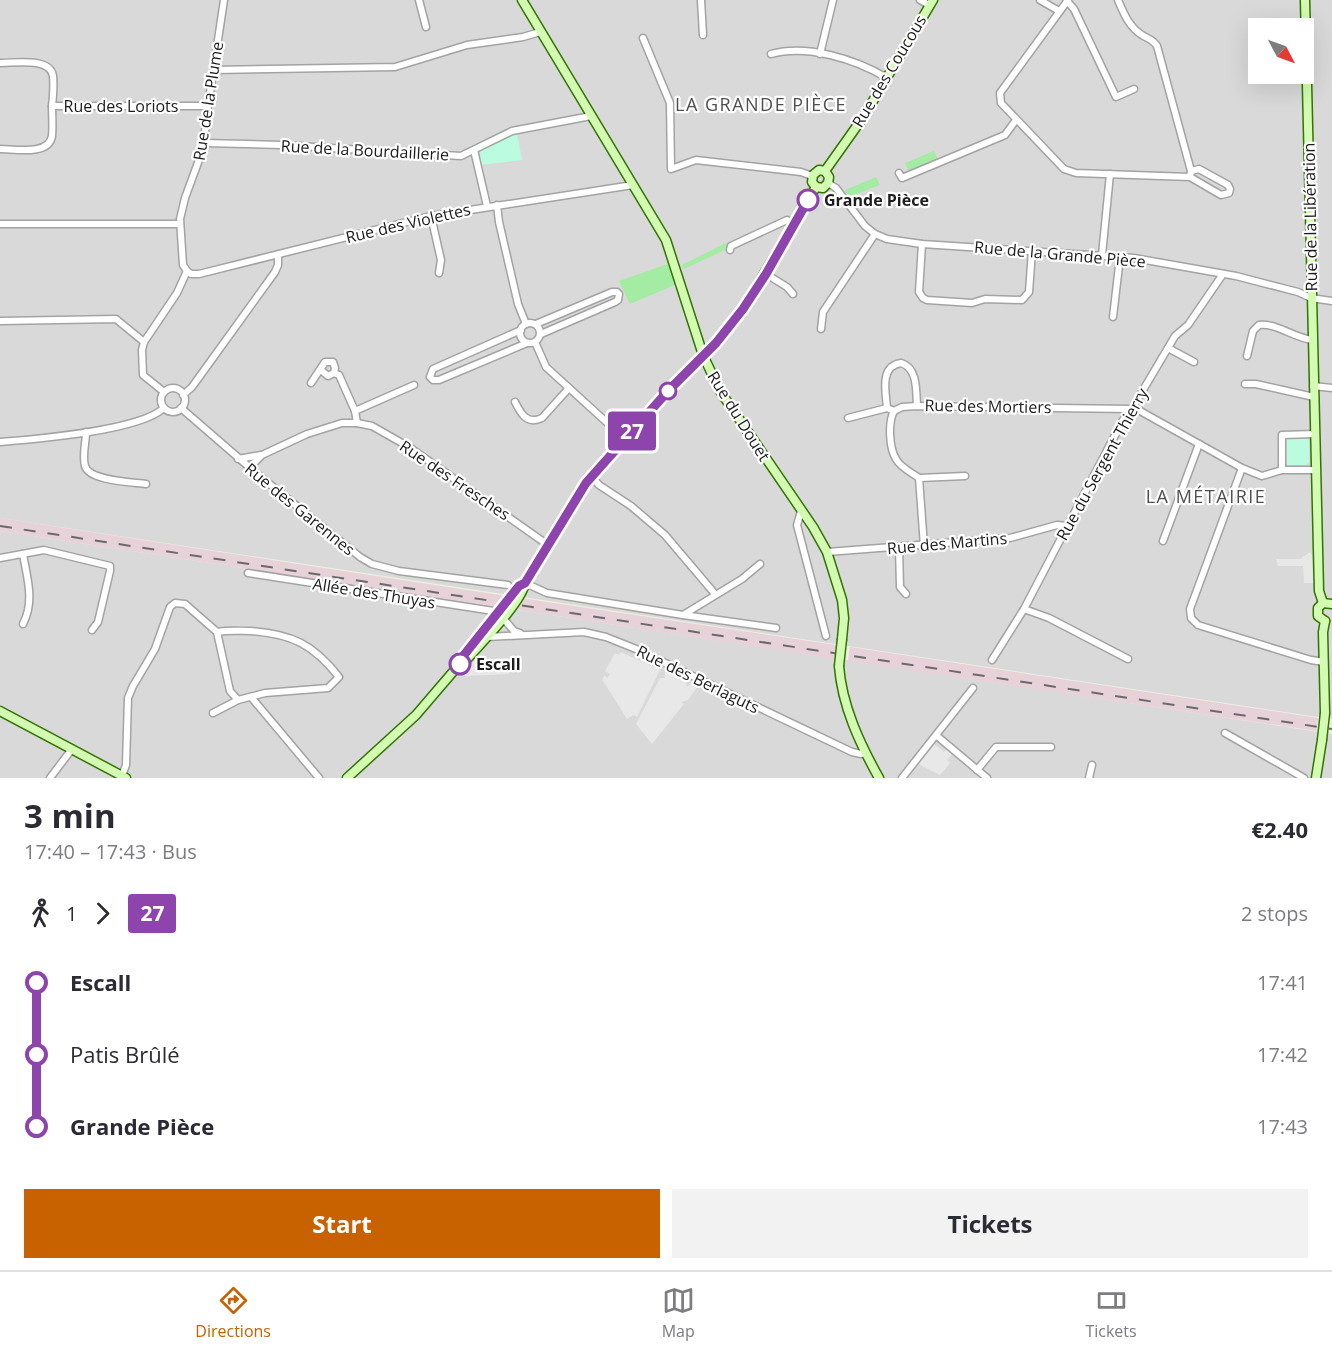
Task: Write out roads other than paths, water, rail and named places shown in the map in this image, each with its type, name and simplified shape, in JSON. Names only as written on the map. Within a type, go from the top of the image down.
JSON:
[{"type":"street","name":"Rue de la Plume","points":[[187,271],[183,265],[180,224],[185,198],[204,142],[207,106],[224,0]]},
{"type":"street","points":[[419,0],[426,27]]},
{"type":"street","name":"Rue du Douet","points":[[522,0],[666,240],[704,355],[720,391],[813,527],[827,552],[842,600],[844,618],[839,666],[844,700],[865,753],[879,778]]},
{"type":"street","points":[[701,0],[703,35]]},
{"type":"street","points":[[820,54],[832,0]]},
{"type":"street","points":[[920,0],[931,3]]},
{"type":"street","points":[[1040,0],[1059,11]]},
{"type":"street","points":[[1118,0],[1131,27],[1153,40],[1157,46],[1191,174],[1221,195],[1230,193],[1228,185],[1199,169],[1191,174],[1076,173],[1064,169],[1000,103],[1000,93],[1068,1],[1116,97],[1134,89]]},
{"type":"street","name":"Rue de la Libération","points":[[1305,0],[1319,591],[1327,604],[1318,607],[1317,614],[1328,620]]},
{"type":"street","name":"Rue des Coucous","points":[[825,171],[864,116],[931,3]]},
{"type":"street","points":[[214,70],[395,67],[467,45],[523,37],[540,32]]},
{"type":"street","points":[[643,38],[669,102],[671,169],[696,160],[801,172],[812,176]]},
{"type":"street","points":[[771,54],[786,50],[820,54],[869,68],[887,78]]},
{"type":"street","name":"Rue des Loriots","points":[[0,63],[42,64],[49,67],[53,75],[52,106],[207,106]]},
{"type":"street","points":[[0,149],[40,149],[48,145],[52,138],[52,106]]},
{"type":"street","name":"Rue de la Bourdaillerie","points":[[204,142],[461,156],[512,131],[591,116]]},
{"type":"street","points":[[899,173],[902,178],[1005,135],[1016,120]]},
{"type":"street","points":[[474,150],[487,206]]},
{"type":"street","points":[[819,170],[825,171],[829,177],[828,183],[823,188],[816,187],[812,182],[812,176],[819,170]]},
{"type":"street","points":[[1102,255],[1110,174]]},
{"type":"street","points":[[820,329],[823,312],[875,234],[860,220],[837,188],[828,183]]},
{"type":"street","name":"Rue des Violettes","points":[[187,271],[191,274],[199,274],[431,216],[633,184]]},
{"type":"street","points":[[502,613],[513,604],[524,588],[575,499],[592,477],[736,319],[766,274],[816,187]]},
{"type":"street","points":[[497,205],[518,304],[526,324]]},
{"type":"street","points":[[431,216],[441,260],[439,273]]},
{"type":"street","points":[[730,250],[731,246],[787,220],[794,223]]},
{"type":"street","points":[[0,224],[180,224]]},
{"type":"street","name":"Rue de la Grande Pièce","points":[[875,234],[898,241],[922,244],[1120,257],[1223,274],[1298,292],[1311,298],[1332,301]]},
{"type":"street","points":[[922,244],[919,292],[927,300],[950,302],[972,303],[985,299],[1022,300],[1029,292],[1032,251]]},
{"type":"street","points":[[183,395],[192,387],[275,272],[278,255]]},
{"type":"street","points":[[1113,317],[1120,257]]},
{"type":"street","points":[[164,392],[143,375],[142,350],[144,342],[177,293],[187,271]]},
{"type":"street","points":[[766,274],[787,287],[793,294]]},
{"type":"street","name":"Rue du Sergent Thierry","points":[[992,660],[1024,609],[1123,420],[1175,336],[1188,325],[1223,274]]},
{"type":"street","points":[[612,292],[619,294],[615,302],[541,334],[535,342],[527,343],[439,380],[433,380],[430,377],[433,369],[521,330],[526,324],[536,324],[612,292]]},
{"type":"street","points":[[0,321],[116,319],[144,342]]},
{"type":"street","points":[[536,324],[541,334]]},
{"type":"street","points":[[1247,356],[1253,331],[1259,325],[1268,324],[1302,339],[1313,340]]},
{"type":"street","points":[[521,330],[520,336],[527,343]]},
{"type":"street","points":[[535,342],[546,367],[625,439]]},
{"type":"street","points":[[1168,348],[1194,362]]},
{"type":"street","points":[[311,383],[321,370],[323,363],[330,361],[335,365],[334,373]]},
{"type":"street","points":[[917,406],[914,375],[909,367],[901,363],[890,368],[886,375],[892,449],[896,461],[919,478],[965,476]]},
{"type":"street","points":[[321,370],[325,375],[334,373],[339,375],[355,411],[357,423]]},
{"type":"street","points":[[1245,384],[1256,384],[1314,397]]},
{"type":"street","points":[[355,411],[414,385]]},
{"type":"street","points":[[1313,387],[1332,388]]},
{"type":"street","points":[[174,388],[183,395],[181,408],[174,412],[164,408],[161,398],[164,392],[174,388]]},
{"type":"street","points":[[515,402],[521,414],[529,420],[536,421],[542,418],[569,388]]},
{"type":"street","name":"Rue des Mortiers","points":[[848,418],[917,406],[1132,408],[1242,468],[1262,476],[1282,470],[1316,470]]},
{"type":"street","points":[[0,442],[86,432],[143,420],[164,408]]},
{"type":"street","name":"Rue des Garennes","points":[[181,408],[238,459],[349,551],[372,564],[399,571],[508,585]]},
{"type":"street","name":"Rue des Fresches","points":[[238,459],[262,455],[307,434],[342,423],[372,426],[409,447],[548,545]]},
{"type":"street","points":[[86,432],[84,462],[88,471],[98,477],[146,484]]},
{"type":"street","points":[[1282,470],[1282,435],[1315,434]]},
{"type":"street","points":[[1163,541],[1199,444]]},
{"type":"street","name":"Rue des Fresches","points":[[249,468],[262,455]]},
{"type":"street","points":[[1242,468],[1190,609],[1191,618],[1198,625],[1324,662]]},
{"type":"street","points":[[592,477],[599,485],[631,506],[665,535],[715,594]]},
{"type":"street","points":[[919,478],[924,546]]},
{"type":"street","points":[[801,511],[797,525],[826,636]]},
{"type":"street","name":"Rue des Martins","points":[[827,552],[1010,538],[1057,525],[1066,526]]},
{"type":"street","points":[[899,547],[900,587],[906,594]]},
{"type":"street","points":[[0,558],[44,549],[63,556],[110,566],[98,622],[92,630]]},
{"type":"street","points":[[22,554],[29,593],[29,612],[23,624]]},
{"type":"street","points":[[683,615],[742,579],[760,564]]},
{"type":"street","name":"Allée des Thuyas","points":[[248,573],[502,613]]},
{"type":"street","points":[[347,778],[416,715],[460,664],[467,659],[502,613],[519,586],[525,583]]},
{"type":"street","points":[[525,583],[554,594],[776,628]]},
{"type":"street","points":[[0,711],[124,777],[128,698],[155,649],[170,607],[175,603],[185,604],[217,632],[230,691],[238,700]]},
{"type":"street","points":[[1024,609],[1049,618],[1128,659]]},
{"type":"street","points":[[502,613],[514,631],[523,635]]},
{"type":"street","points":[[1316,778],[1328,710],[1323,632],[1328,620]]},
{"type":"street","points":[[213,713],[238,700],[265,693],[328,688],[339,677],[319,654],[294,638],[268,632],[229,630],[217,632]]},
{"type":"street","name":"Rue des Berlaguts","points":[[484,637],[584,633],[615,640],[852,752],[865,753]]},
{"type":"street","points":[[902,778],[973,688]]},
{"type":"street","points":[[251,697],[319,778]]},
{"type":"street","points":[[1225,733],[1304,778]]},
{"type":"street","points":[[937,736],[987,778]]},
{"type":"street","points":[[977,770],[996,747],[1052,747]]},
{"type":"street","points":[[50,778],[72,749]]},
{"type":"street","points":[[1089,778],[1092,765]]},
{"type":"railway","points":[[0,526],[1332,729]]},
{"type":"place","name":"Grande Pièce","points":[[808,200]]},
{"type":"place","name":"Escall","points":[[460,664]]},
{"type":"district","name":"LA GRANDE PIÈCE","points":[[761,104]]},
{"type":"district","name":"LA MÉTAIRIE","points":[[1206,496]]}]
